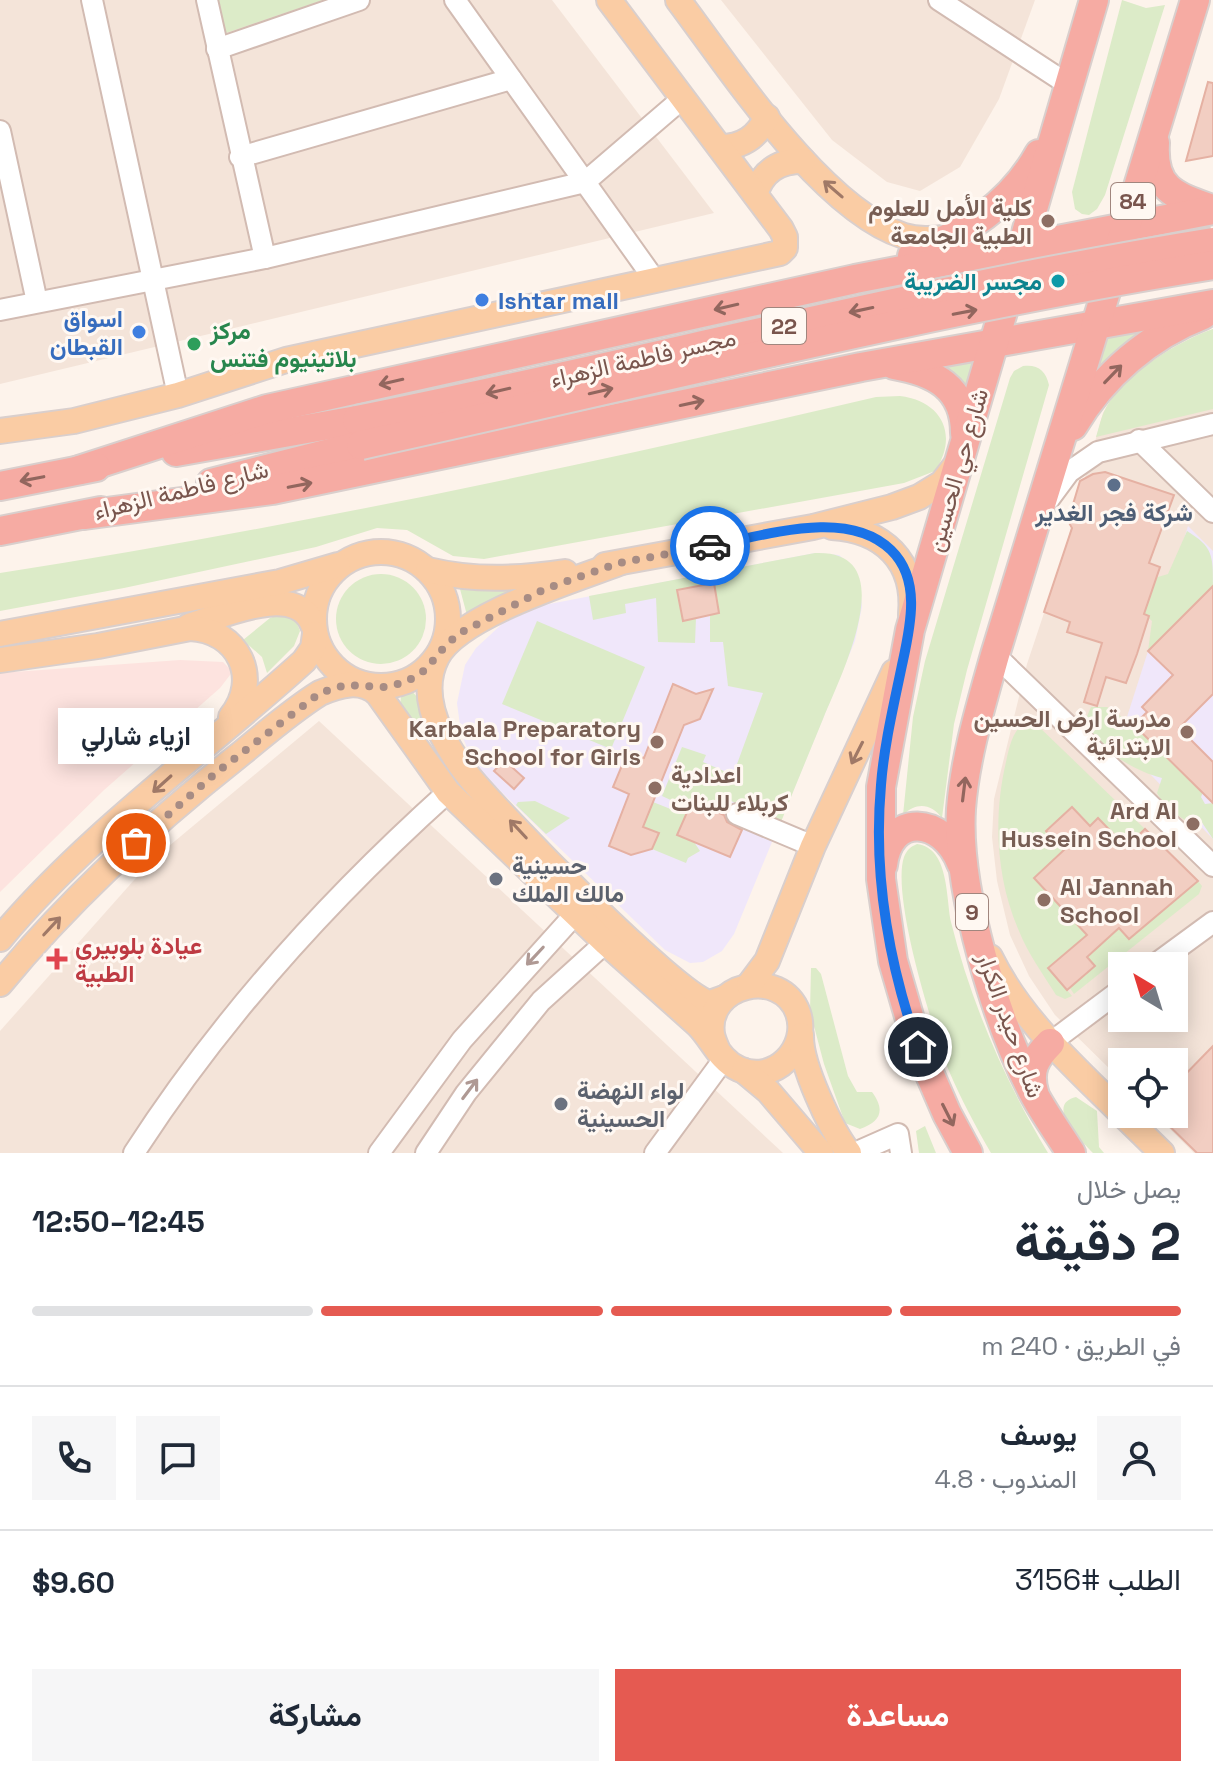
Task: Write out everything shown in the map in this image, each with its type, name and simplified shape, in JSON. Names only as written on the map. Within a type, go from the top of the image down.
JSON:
[{"type":"highway","points":[[855,279],[952,237],[986,217],[1012,194],[1034,164],[1059,119],[1094,0]]},
{"type":"highway","name":"84","points":[[1112,273],[1195,0]]},
{"type":"highway","name":"شارع حي الحسين","points":[[910,630],[1059,119]]},
{"type":"highway","points":[[1155,129],[1155,164],[1162,183],[1179,197],[1213,209]]},
{"type":"highway","points":[[79,470],[267,409],[855,279],[1213,209]]},
{"type":"highway","name":"مجسر فاطمة الزهراء","points":[[359,432],[463,399],[875,307],[1213,242]]},
{"type":"highway","name":"مجسر فاطمة الزهراء","points":[[359,432],[1213,265]]},
{"type":"highway","name":"9","points":[[995,655],[1112,273]]},
{"type":"highway","points":[[855,279],[874,277],[892,284],[905,299],[910,317],[906,336],[895,352],[861,367]]},
{"type":"highway","points":[[84,515],[272,490],[861,367],[1213,304]]},
{"type":"highway","name":"9","points":[[1054,462],[1080,414],[1116,371],[1164,334],[1213,312]]},
{"type":"highway","points":[[861,367],[882,364],[922,371],[947,386],[962,407],[965,420],[962,453]]},
{"type":"highway","name":"شارع فاطمة الزهراء","points":[[0,486],[79,470],[359,432]]},
{"type":"highway","name":"شارع فاطمة الزهراء","points":[[0,531],[84,515],[359,432]]},
{"type":"highway","points":[[910,630],[883,766],[881,879],[893,961],[909,1021],[937,1092],[968,1153]]},
{"type":"highway","name":"شارع حيدر الكرار","points":[[995,655],[967,770],[961,809],[963,871],[1005,1022],[1035,1096],[1071,1153]]},
{"type":"highway","points":[[881,879],[888,846],[896,835],[914,827],[933,828],[949,840],[963,871]]},
{"type":"highway","points":[[1035,1096],[1031,1081],[1032,1067],[1050,1043]]},
{"type":"main road","points":[[0,431],[74,421],[178,395],[286,360],[768,257],[785,248],[785,237],[755,194],[609,0]]},
{"type":"main road","points":[[678,0],[803,161],[847,201],[900,235],[917,239],[952,237]]},
{"type":"main road","points":[[720,147],[744,143],[761,128],[767,117]]},
{"type":"main road","points":[[755,194],[767,171],[778,164],[803,161]]},
{"type":"main road","points":[[428,570],[464,577],[501,579],[537,576],[813,527],[919,497],[942,483],[962,453]]},
{"type":"main road","points":[[813,527],[855,530],[868,534],[891,550],[906,573],[911,592],[910,630]]},
{"type":"main road","points":[[0,634],[307,576],[367,553],[389,552],[410,558],[428,570],[441,588],[448,610],[447,632],[431,678],[429,696],[441,733],[453,753],[469,776],[582,906],[729,1061],[768,1091],[821,1153]]},
{"type":"main road","points":[[0,939],[83,853],[304,661],[313,648],[314,606],[321,589],[331,573],[346,561]]},
{"type":"main road","points":[[168,633],[257,606],[281,602],[302,608],[321,652],[332,666],[346,677],[385,687],[406,682],[425,670],[460,633],[497,612],[553,586],[619,563]]},
{"type":"main road","points":[[0,660],[98,646],[190,628],[204,629],[229,641],[243,667],[243,696],[237,710],[213,737]]},
{"type":"main road","name":"شارع حي الحسين","points":[[749,985],[767,961],[813,846],[880,707],[910,630]]},
{"type":"main road","points":[[0,984],[64,913],[136,843],[217,772],[320,693],[337,687],[364,684],[378,694],[448,792],[582,906]]},
{"type":"main road","points":[[976,926],[1013,997],[1050,1043],[1108,1100]]},
{"type":"main road","points":[[612,936],[700,1000],[714,1003],[749,985],[763,985],[788,997],[801,1021],[803,1054],[820,1100],[835,1133],[852,1153]]},
{"type":"main road","points":[[724,998],[714,1015],[712,1033],[729,1061],[765,1072],[778,1068],[797,1048],[801,1035]]},
{"type":"main road","points":[[1136,1128],[1162,1153]]},
{"type":"street","points":[[92,0],[178,395]]},
{"type":"street","points":[[207,0],[265,258]]},
{"type":"street","points":[[217,49],[359,0]]},
{"type":"street","points":[[455,0],[654,279]]},
{"type":"street","points":[[939,0],[1069,85]]},
{"type":"street","points":[[240,157],[511,79]]},
{"type":"street","points":[[0,310],[265,258],[585,182],[683,98]]},
{"type":"street","points":[[0,131],[37,302]]},
{"type":"street","points":[[1036,521],[1055,490],[1077,465],[1098,452],[1213,424]]},
{"type":"street","points":[[1139,440],[1213,512]]},
{"type":"street","points":[[995,655],[1213,866]]},
{"type":"street","points":[[134,1153],[205,1052],[280,960],[361,873],[448,792]]},
{"type":"street","points":[[737,814],[813,846]]},
{"type":"street","points":[[379,1153],[462,1040],[582,906]]},
{"type":"street","points":[[1172,952],[1213,922]]},
{"type":"street","points":[[426,1153],[466,1093],[541,1001],[612,936]]},
{"type":"street","points":[[1050,1043],[1108,1000]]},
{"type":"street","points":[[655,1153],[729,1061]]},
{"type":"street","points":[[852,1153],[898,1134],[901,1153]]},
{"type":"shaded area","points":[[0,0],[552,0],[714,213],[0,384]]},
{"type":"shaded area","points":[[721,0],[1035,0],[999,99],[960,167],[920,191],[887,182],[832,140]]},
{"type":"shaded area","points":[[1213,329],[1213,1153],[1194,1153],[1169,1128],[1188,1128],[1188,1048],[1108,1048],[1108,1067],[1055,1015],[1029,976],[1010,935],[997,881],[992,837],[994,799],[1027,664],[1063,556],[1103,413],[1111,400],[1151,364]]},
{"type":"shaded area","points":[[1188,526],[1213,551],[1213,839],[1119,742]]},
{"type":"shaded area","points":[[815,553],[839,555],[853,567],[859,578],[862,607],[855,641],[734,934],[722,951],[703,962],[690,963],[665,950],[487,778],[470,755],[461,733],[457,703],[465,665],[476,648],[503,623],[544,605]]},
{"type":"shaded area","points":[[180,660],[223,662],[231,670],[230,675],[220,688],[104,790],[0,892],[0,673]]},
{"type":"shaded area","points":[[319,721],[783,1153],[0,1153],[0,1031],[151,861]]},
{"type":"green space","points":[[219,0],[323,0],[226,33]]},
{"type":"green space","points":[[1122,0],[1146,8],[1165,5],[1105,195],[1097,209],[1089,215],[1082,214],[1075,209],[1072,192]]},
{"type":"green space","points":[[1153,329],[1091,386],[1106,336]]},
{"type":"green space","points":[[1213,329],[1213,409],[1096,437],[1107,405],[1131,378],[1170,349]]},
{"type":"green space","points":[[979,355],[966,398],[944,363]]},
{"type":"green space","points":[[1023,366],[1040,370],[1049,385],[967,670],[954,724],[942,818],[933,809],[923,806],[903,815],[913,717],[925,661],[1010,378],[1014,371]]},
{"type":"green space","points":[[876,397],[915,399],[936,412],[946,433],[946,445],[935,471],[904,483],[484,559],[453,556],[407,530],[377,528],[316,547],[0,611],[0,573],[330,515],[658,447]]},
{"type":"green space","points":[[1187,531],[1202,542],[1210,553],[1213,586],[1148,651],[1152,621],[1144,614],[1152,591],[1151,579],[1168,574]]},
{"type":"green space","points":[[815,553],[842,557],[857,572],[862,593],[859,620],[841,676],[781,822],[724,798],[718,812],[692,801],[677,835],[694,842],[700,851],[688,858],[686,863],[652,849],[658,834],[643,827],[653,802],[673,810],[677,803],[662,796],[682,747],[706,755],[703,762],[733,775],[763,693],[728,686],[723,642],[710,642],[710,615],[719,613],[713,583],[677,590],[683,620],[696,618],[695,643],[658,642],[656,598],[625,604],[626,613],[593,620],[589,596]]},
{"type":"green space","points":[[381,574],[398,577],[413,587],[423,602],[426,619],[423,636],[413,651],[398,661],[381,664],[364,661],[349,651],[339,636],[336,619],[339,602],[349,587],[364,577]]},
{"type":"green space","points":[[530,584],[468,619],[460,589]]},
{"type":"green space","points":[[276,616],[291,619],[300,631],[294,646],[267,673],[262,657],[243,640]]},
{"type":"green space","points":[[537,621],[645,667],[611,749],[502,704]]},
{"type":"green space","points":[[411,691],[417,697],[421,710],[423,724],[417,730],[400,707],[401,696]]},
{"type":"green space","points":[[1091,707],[1107,707],[1134,725],[1203,792],[1201,797],[1205,804],[1213,803],[1213,839],[1199,818],[1186,821],[1166,807],[1157,793],[1162,778],[1128,764],[1098,741],[1085,721]]},
{"type":"green space","points":[[1028,721],[1035,723],[1145,829],[1126,847],[1090,826],[1046,831],[1064,850],[1035,878],[1098,947],[1119,928],[1130,938],[1198,881],[1202,886],[1199,894],[1126,952],[1108,952],[1108,967],[1074,994],[1070,988],[1095,966],[1077,944],[1049,968],[1072,996],[1065,999],[1056,995],[1031,956],[1011,911],[1001,869],[998,826],[1002,783],[1012,738]]},
{"type":"green space","points":[[535,801],[570,818],[546,834],[516,805],[518,802]]},
{"type":"green space","points":[[917,844],[927,847],[941,864],[951,922],[979,1012],[1004,1070],[1048,1153],[991,1153],[949,1071],[924,996],[903,901],[904,857]]},
{"type":"green space","points":[[811,968],[816,968],[821,974],[848,1076],[857,1092],[872,1092],[879,1105],[876,1119],[860,1129],[845,1123],[824,1064],[810,1011]]},
{"type":"green space","points":[[1076,1097],[1097,1111],[1099,1147],[1104,1153],[1093,1153],[1068,1124],[1064,1107],[1067,1101]]},
{"type":"green space","points":[[925,1126],[936,1153],[919,1153],[916,1131]]},
{"type":"building","points":[[1208,82],[1213,83],[1213,156],[1186,161]]},
{"type":"building","points":[[1105,472],[1174,495],[1149,563],[1160,567],[1144,614],[1149,616],[1137,654],[1126,683],[1106,677],[1097,706],[1084,702],[1102,643],[1067,632],[1070,622],[1044,612],[1072,528],[1068,521],[1080,481]]},
{"type":"building","points":[[714,583],[719,613],[683,621],[677,590]]},
{"type":"building","points":[[1213,586],[1213,694],[1179,728],[1213,762],[1213,803],[1134,725],[1147,712],[1142,707],[1173,675],[1148,651]]},
{"type":"building","points":[[673,684],[696,694],[713,689],[700,719],[684,725],[643,827],[659,833],[652,849],[631,855],[609,846],[629,794],[613,787],[628,751],[644,758]]},
{"type":"building","points":[[504,760],[524,778],[514,789],[494,771]]},
{"type":"building","points":[[692,801],[724,815],[727,822],[742,830],[730,857],[677,835]]},
{"type":"building","points":[[1072,807],[1090,826],[1098,818],[1126,847],[1145,829],[1198,881],[1129,939],[1119,928],[1087,957],[1095,966],[1067,990],[1048,968],[1087,935],[1034,878],[1064,850],[1046,831]]},
{"type":"building","points":[[1213,1046],[1213,1153],[1197,1153],[1171,1128],[1188,1128],[1188,1072]]},
{"type":"way so far","points":[[136,843],[217,772],[320,693],[346,685],[385,687],[406,682],[425,670],[460,633],[545,589],[619,563],[710,546]]},
{"type":"place","name":"كلية الأمل للعلوم الطبية الجامعة","points":[[1048,221]]},
{"type":"place","name":"مجسر الضريبة","points":[[1058,281]]},
{"type":"place","name":"Ishtar mall","points":[[482,300]]},
{"type":"place","name":"اسواق القبطان","points":[[139,332]]},
{"type":"place","name":"مركز بلاتينيوم فتنس","points":[[194,344]]},
{"type":"place","name":"شركة فجر الغدير","points":[[1114,485]]},
{"type":"place","name":"مدرسة ارض الحسين الابتدائية","points":[[1187,732]]},
{"type":"place","name":"Karbala Preparatory School for Girls","points":[[657,742]]},
{"type":"place","name":"اعدادية كربلاء للبنات","points":[[655,788]]},
{"type":"place","name":"Ard Al Hussein School","points":[[1193,824]]},
{"type":"place","name":"ازياء شارلي","points":[[136,843]]},
{"type":"place","name":"حسينية مالك الملك","points":[[496,879]]},
{"type":"place","name":"Al Jannah School","points":[[1044,900]]},
{"type":"place","name":"عيادة بلوبيري الطبية","points":[[57,959]]},
{"type":"place","name":"لواء النهضة الحسينية","points":[[561,1104]]},
{"type":"route","points":[[710,546],[813,527],[845,528],[880,541],[899,559],[906,573],[912,608],[883,766],[881,879],[893,961],[918,1047]]}]
